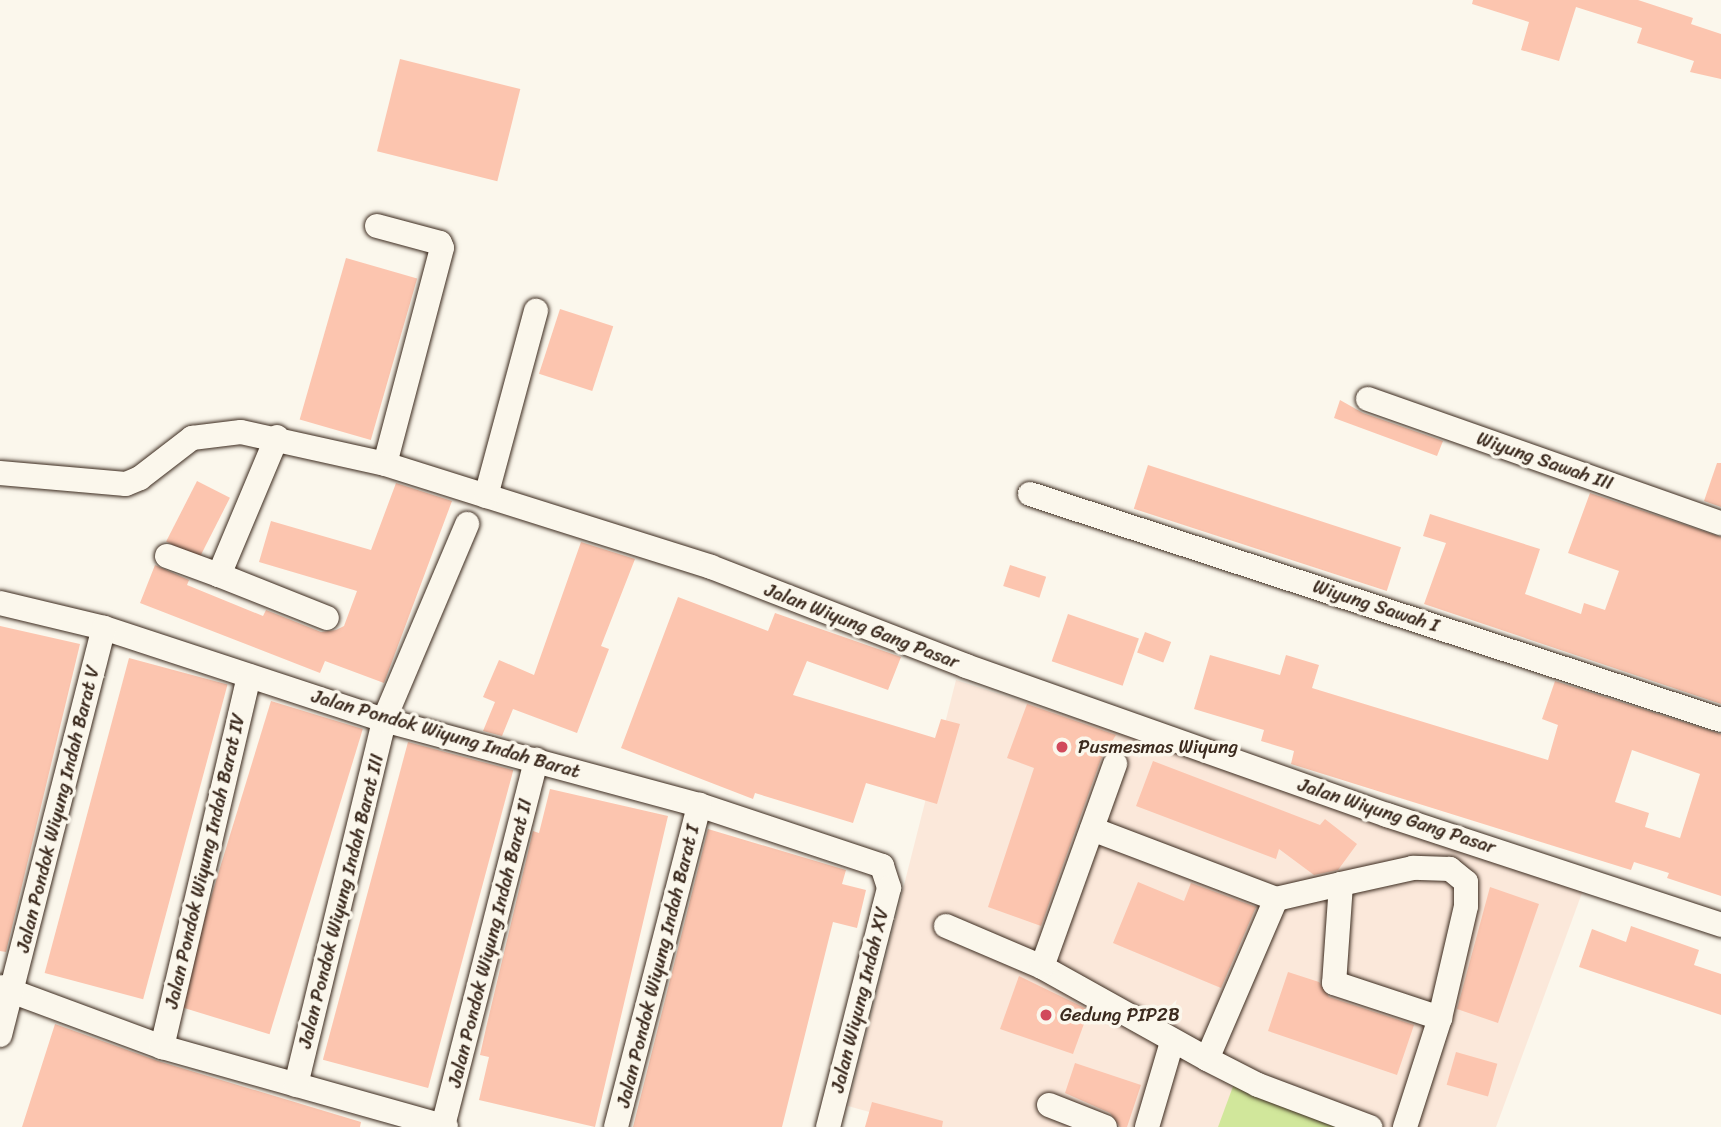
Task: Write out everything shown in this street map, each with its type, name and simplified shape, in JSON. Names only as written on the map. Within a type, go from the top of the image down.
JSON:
[{"type":"street","points":[[377,226],[440,243],[442,248],[385,464]]},
{"type":"street","points":[[486,496],[536,311]]},
{"type":"street","name":"Wiyung Sawah III","points":[[1368,399],[1721,523]]},
{"type":"street","name":"Jalan Wiyung Gang Pasar","points":[[0,473],[126,484],[204,434],[241,432],[277,437],[385,464],[711,567],[966,666],[1721,925]]},
{"type":"street","points":[[219,575],[277,437]]},
{"type":"street","name":"Wiyung Sawah I","points":[[1030,494],[1721,720]]},
{"type":"street","name":"Jalan Pondok Wiyung Indah Barat III","points":[[296,1085],[384,720],[467,524]]},
{"type":"street","points":[[167,556],[327,618]]},
{"type":"street","name":"Jalan Pondok Wiyung Indah Barat","points":[[0,603],[104,628],[384,720],[699,805],[876,862],[887,873]]},
{"type":"street","name":"Jalan Pondok Wiyung Indah Barat V","points":[[0,1035],[7,989],[104,628]]},
{"type":"street","name":"Jalan Pondok Wiyung Indah Barat IV","points":[[162,1047],[249,676]]},
{"type":"street","name":"Jalan Pondok Wiyung Indah Barat II","points":[[445,1127],[536,760]]},
{"type":"street","points":[[1042,967],[1115,764]]},
{"type":"street","name":"Jalan Pondok Wiyung Indah Barat I","points":[[616,1127],[699,805]]},
{"type":"street","points":[[1092,829],[1276,899],[1382,872],[1450,869],[1466,882],[1466,906],[1440,1018],[1405,1127]]},
{"type":"street","points":[[1450,869],[1462,838]]},
{"type":"street","name":"Jalan Wiyung Indah XV","points":[[828,1127],[889,888],[887,873]]},
{"type":"street","points":[[1341,884],[1334,983],[1440,1018]]},
{"type":"street","points":[[1208,1059],[1276,899]]},
{"type":"street","points":[[946,926],[1042,967],[1172,1042],[1258,1084],[1370,1127]]},
{"type":"street","points":[[7,989],[162,1047],[296,1085],[388,1119],[445,1127]]},
{"type":"street","points":[[1147,1127],[1172,1042]]},
{"type":"street","points":[[1049,1105],[1105,1127]]},
{"type":"shaded area","points":[[956,680],[1586,882],[1496,1127],[923,1127],[848,1106]]},
{"type":"green space","points":[[1235,1081],[1347,1127],[1218,1127]]},
{"type":"building","points":[[1473,0],[1638,0],[1693,18],[1691,24],[1721,34],[1721,79],[1690,72],[1694,61],[1637,43],[1642,28],[1576,7],[1559,61],[1521,50],[1529,22],[1472,4]]},
{"type":"building","points":[[400,59],[520,89],[497,181],[377,151]]},
{"type":"building","points":[[346,258],[417,278],[371,440],[300,419]]},
{"type":"building","points":[[560,309],[613,326],[592,391],[539,374]]},
{"type":"building","points":[[1340,400],[1363,413],[1443,441],[1437,456],[1334,418]]},
{"type":"building","points":[[1717,463],[1721,463],[1721,507],[1704,501]]},
{"type":"building","points":[[1148,465],[1401,547],[1387,591],[1134,509]]},
{"type":"building","points":[[197,481],[230,498],[199,558],[166,542]]},
{"type":"building","points":[[396,483],[452,501],[384,683],[325,661],[320,673],[140,603],[155,565],[189,580],[187,585],[263,616],[266,610],[321,632],[336,630],[344,626],[357,591],[259,562],[271,521],[371,550]]},
{"type":"building","points":[[1590,493],[1721,537],[1721,704],[1424,604],[1446,543],[1423,536],[1430,514],[1540,549],[1525,594],[1581,614],[1584,603],[1605,610],[1619,571],[1568,553]]},
{"type":"building","points":[[581,542],[635,559],[601,646],[609,649],[577,733],[513,709],[502,736],[483,731],[495,702],[483,697],[499,660],[534,675]]},
{"type":"building","points":[[1010,565],[1046,577],[1039,598],[1003,586]]},
{"type":"building","points":[[678,597],[768,631],[775,613],[901,657],[888,690],[807,661],[793,695],[935,738],[941,719],[960,724],[937,804],[866,783],[853,823],[755,793],[753,799],[621,748]]},
{"type":"building","points":[[1068,614],[1139,638],[1123,686],[1052,661]]},
{"type":"building","points":[[0,626],[80,644],[6,952],[0,951]]},
{"type":"building","points":[[1145,632],[1171,642],[1163,663],[1137,653]]},
{"type":"building","points":[[1210,655],[1280,675],[1286,655],[1319,665],[1312,688],[1548,760],[1558,725],[1542,719],[1555,681],[1721,734],[1721,896],[1667,878],[1669,873],[1634,862],[1631,870],[1291,764],[1294,751],[1261,741],[1264,730],[1194,709]],"holes":[[[1632,750],[1700,774],[1680,838],[1645,827],[1649,813],[1615,802]]]},
{"type":"building","points":[[129,658],[228,684],[143,999],[45,973]]},
{"type":"building","points":[[271,701],[363,729],[270,1034],[178,1006]]},
{"type":"building","points":[[1027,704],[1116,735],[1101,759],[1041,926],[988,907],[1034,768],[1007,758]]},
{"type":"building","points":[[408,742],[513,770],[428,1088],[323,1060]]},
{"type":"building","points":[[1153,761],[1320,825],[1325,819],[1357,844],[1338,870],[1314,875],[1279,849],[1276,859],[1136,806]]},
{"type":"building","points":[[550,789],[668,816],[595,1127],[479,1100],[489,1057],[480,1055],[486,1028],[533,831],[539,833]]},
{"type":"building","points":[[708,829],[846,870],[842,884],[866,890],[857,928],[833,922],[782,1127],[633,1127]]},
{"type":"building","points":[[1138,882],[1184,901],[1191,883],[1256,907],[1221,988],[1113,943]]},
{"type":"building","points":[[1490,887],[1539,904],[1498,1023],[1457,1009]]},
{"type":"building","points":[[1631,926],[1699,950],[1694,965],[1721,974],[1721,1015],[1579,967],[1592,929],[1626,942]]},
{"type":"building","points":[[1288,972],[1319,982],[1329,997],[1414,1025],[1397,1075],[1268,1031]]},
{"type":"building","name":"Gedung PIP2B","points":[[1019,976],[1089,1010],[1073,1054],[1000,1029]]},
{"type":"building","points":[[55,1024],[158,1061],[361,1122],[360,1127],[22,1127]]},
{"type":"building","points":[[1456,1052],[1497,1064],[1488,1097],[1447,1085]]},
{"type":"building","points":[[1075,1063],[1141,1085],[1127,1127],[1120,1127],[1110,1113],[1065,1093]]},
{"type":"building","points":[[872,1102],[943,1121],[942,1127],[865,1127]]},
{"type":"place","name":"Pusmesmas Wiyung","points":[[1062,747]]},
{"type":"place","name":"Gedung PIP2B","points":[[1046,1015]]}]
